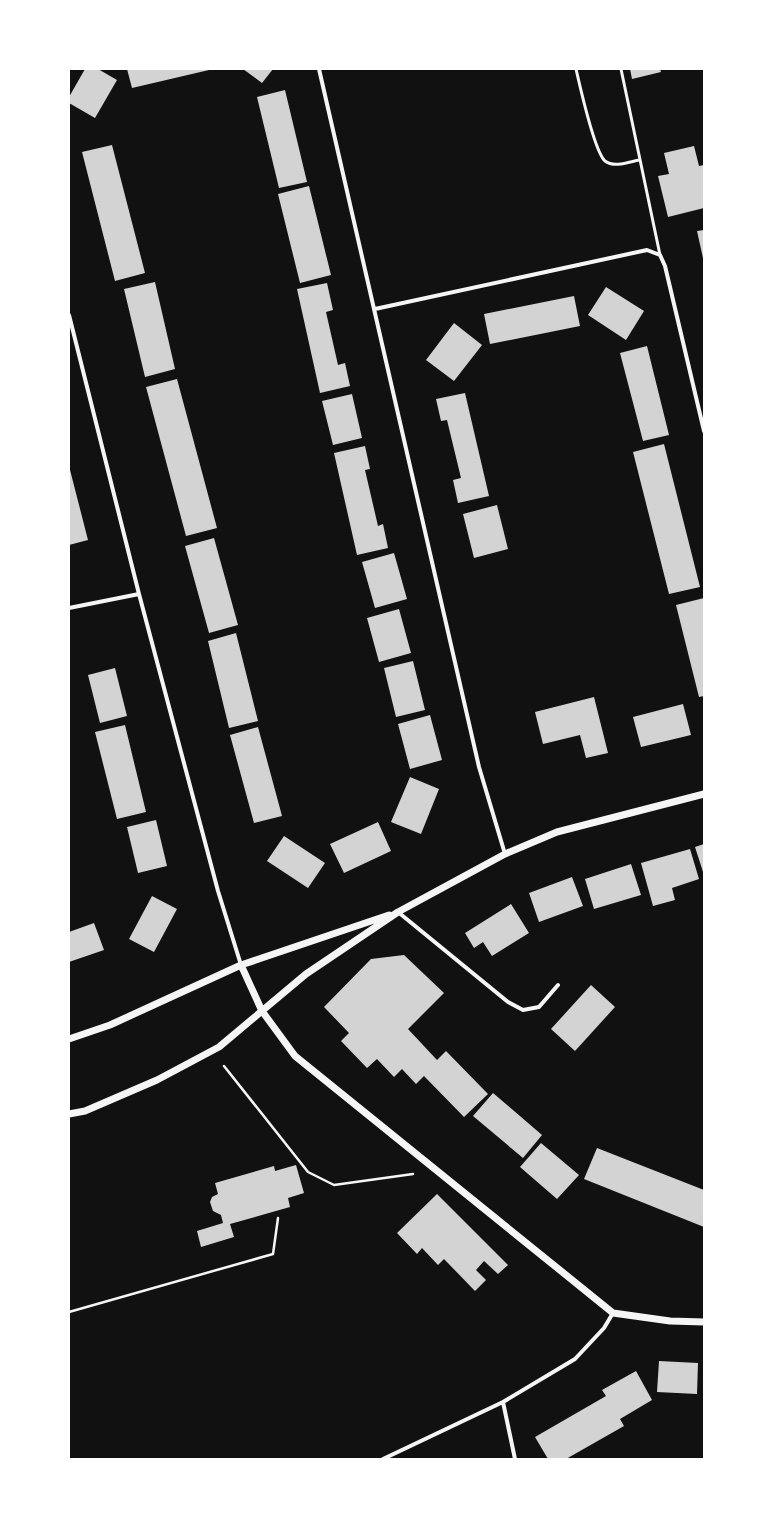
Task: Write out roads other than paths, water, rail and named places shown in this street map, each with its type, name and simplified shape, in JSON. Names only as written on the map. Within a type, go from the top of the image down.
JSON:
[{"type":"street","points":[[318,69],[375,309],[436,584],[479,767],[505,854]]},
{"type":"street","points":[[375,309],[647,250],[660,255],[665,266],[704,431]]},
{"type":"street","points":[[69,315],[139,594],[218,891],[240,965],[262,1011],[295,1056],[612,1313],[670,1321],[704,1322]]},
{"type":"street","points":[[69,608],[139,594]]},
{"type":"street","points":[[69,1114],[85,1111],[157,1080],[219,1047],[306,974],[398,912],[505,854],[557,832],[704,794]]},
{"type":"street","points":[[69,1039],[110,1025],[240,965],[398,912]]},
{"type":"street","points":[[398,912],[508,1002],[523,1010],[539,1006],[558,985]]},
{"type":"street","points":[[383,1459],[503,1402],[575,1359],[604,1328],[612,1313]]},
{"type":"street","points":[[503,1402],[515,1459]]},
{"type":"lane","points":[[576,69],[584,105],[599,151],[605,161],[615,165],[639,160]]},
{"type":"lane","points":[[621,69],[660,255]]}]
